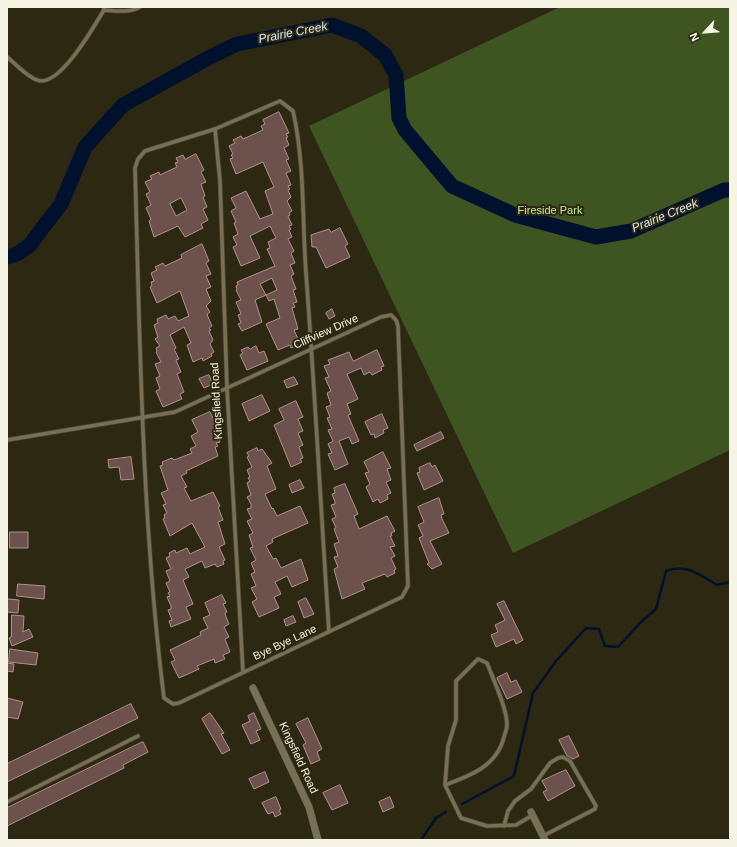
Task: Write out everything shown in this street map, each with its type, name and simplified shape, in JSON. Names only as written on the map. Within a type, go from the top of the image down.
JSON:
[{"type":"street","name":"Kingsfield Road","points":[[253,688],[309,807],[318,840]]},
{"type":"street","points":[[532,814],[544,838]]},
{"type":"lane","points":[[7,57],[37,80],[47,80],[61,72],[104,8],[122,11],[134,10],[140,7]]},
{"type":"lane","points":[[142,417],[135,168],[138,160],[145,151],[215,129],[280,101],[293,111],[301,152],[302,201],[329,632]]},
{"type":"lane","name":"Kingsfield Road","points":[[215,129],[220,181],[227,388],[243,672]]},
{"type":"lane","name":"Cliffview Drive","points":[[7,440],[175,412],[312,348],[386,315],[391,315],[396,320],[408,586]]},
{"type":"lane","name":"Bye Bye Lane","points":[[142,417],[158,654],[164,698],[173,704],[179,703],[402,597],[408,586]]},
{"type":"lane","points":[[445,785],[472,775],[488,764],[502,747],[507,725],[499,695],[487,663],[478,659],[456,681],[456,720],[448,746],[445,785],[461,818],[487,826],[504,826],[516,825],[532,814]]},
{"type":"lane","points":[[7,802],[138,736]]},
{"type":"lane","points":[[504,826],[508,811],[515,801],[532,789],[550,764],[558,758],[563,757],[570,761],[596,806],[595,809],[544,838]]},
{"type":"green space","name":"Fireside Park","points":[[560,7],[730,7],[730,450],[513,553],[309,126]]},
{"type":"building","points":[[279,112],[289,133],[286,134],[288,137],[286,138],[289,145],[284,148],[289,159],[286,160],[291,171],[286,173],[291,185],[288,186],[290,189],[288,190],[291,197],[287,201],[292,211],[288,216],[292,225],[289,226],[291,229],[289,230],[292,237],[288,239],[294,251],[291,253],[295,263],[290,265],[294,274],[291,276],[296,289],[293,290],[297,302],[293,303],[295,307],[292,308],[298,329],[294,330],[299,341],[296,343],[298,345],[291,348],[290,345],[278,350],[266,324],[280,318],[274,299],[269,301],[266,295],[255,300],[262,322],[242,331],[238,324],[241,323],[238,315],[241,314],[236,302],[241,300],[236,290],[236,286],[238,285],[237,282],[275,266],[267,249],[270,248],[268,242],[276,238],[270,226],[250,236],[260,258],[241,266],[233,247],[237,245],[233,237],[238,234],[234,223],[236,222],[231,211],[236,208],[231,198],[246,191],[260,219],[273,214],[265,191],[274,187],[263,162],[236,174],[230,159],[233,158],[231,155],[233,154],[229,146],[235,143],[233,140],[241,136],[243,139],[263,130],[261,126],[265,124],[263,120]],"holes":[[[272,278],[277,290],[266,295],[260,284]]]},
{"type":"building","points":[[196,154],[204,170],[201,172],[206,182],[201,184],[205,196],[203,197],[207,207],[203,209],[208,220],[201,224],[203,228],[185,237],[178,226],[154,237],[149,221],[151,219],[146,208],[151,205],[146,194],[150,192],[145,182],[152,179],[150,176],[159,172],[160,175],[177,167],[175,163],[178,162],[176,158],[183,155],[185,159]],"holes":[[[181,198],[187,210],[176,216],[170,204]]]},
{"type":"building","points":[[340,228],[348,244],[345,246],[350,257],[326,268],[316,247],[312,247],[311,235],[329,229],[331,232]]},
{"type":"building","points":[[202,244],[209,261],[206,263],[211,274],[206,276],[211,287],[206,289],[211,301],[206,306],[210,312],[207,314],[212,326],[209,328],[211,330],[209,331],[213,340],[210,344],[214,352],[211,354],[212,356],[203,361],[202,358],[193,362],[187,345],[191,343],[184,327],[170,335],[179,359],[176,360],[181,372],[177,374],[184,392],[180,394],[182,399],[163,407],[156,391],[160,389],[156,378],[160,376],[155,364],[161,362],[156,352],[156,348],[160,346],[155,339],[158,337],[154,325],[158,323],[157,319],[166,315],[168,319],[175,316],[178,321],[189,316],[180,291],[157,303],[150,287],[152,286],[151,282],[154,281],[151,273],[157,270],[155,267],[163,263],[165,266],[182,258],[181,255]]},
{"type":"building","points":[[332,309],[335,316],[329,319],[326,313]]},
{"type":"building","points":[[256,346],[259,353],[264,351],[268,361],[247,370],[240,355],[243,353],[241,350],[248,347],[250,349]]},
{"type":"building","points":[[377,350],[384,366],[381,367],[382,370],[372,375],[370,372],[364,375],[361,368],[347,374],[358,399],[347,404],[351,414],[348,415],[359,441],[352,444],[349,437],[339,441],[348,464],[335,470],[328,454],[332,453],[328,444],[333,441],[328,430],[332,429],[327,418],[330,417],[326,407],[331,405],[327,393],[331,391],[325,378],[329,377],[324,366],[330,364],[328,360],[349,352],[353,361]]},
{"type":"building","points":[[209,375],[213,384],[204,388],[199,379]]},
{"type":"building","points":[[294,377],[298,384],[287,388],[284,381]]},
{"type":"building","points":[[262,395],[270,411],[249,421],[242,404]]},
{"type":"building","points":[[296,401],[303,417],[298,419],[303,431],[298,433],[303,445],[299,447],[303,458],[300,459],[302,462],[291,467],[274,425],[284,420],[279,409]]},
{"type":"building","points":[[210,412],[218,428],[214,430],[220,442],[216,443],[218,446],[215,447],[218,456],[186,471],[187,473],[181,476],[187,487],[184,488],[191,501],[213,492],[220,506],[218,507],[223,520],[218,522],[225,544],[219,547],[225,560],[223,561],[224,564],[217,567],[215,564],[205,568],[202,561],[185,569],[189,577],[183,580],[193,604],[186,607],[191,619],[171,627],[169,621],[172,620],[168,610],[171,609],[171,606],[167,597],[170,596],[168,593],[170,592],[166,583],[170,581],[166,571],[171,569],[166,558],[170,556],[169,553],[175,550],[176,553],[187,548],[190,554],[205,547],[192,523],[170,536],[163,519],[165,518],[164,515],[167,513],[163,505],[166,504],[161,493],[168,490],[160,466],[163,465],[162,462],[172,458],[174,460],[192,453],[190,449],[196,446],[191,436],[198,432],[192,420]]},
{"type":"building","points":[[382,414],[388,428],[383,430],[384,433],[375,438],[374,434],[371,435],[365,422]]},
{"type":"building","points":[[441,432],[444,438],[417,451],[414,445]]},
{"type":"building","points":[[257,448],[258,451],[262,449],[272,463],[267,466],[276,489],[265,494],[272,509],[273,508],[277,516],[300,506],[308,523],[272,539],[273,542],[266,546],[273,559],[276,558],[281,568],[301,559],[308,580],[292,587],[287,576],[275,582],[281,594],[274,597],[279,608],[259,617],[252,602],[257,599],[251,588],[256,586],[251,574],[255,572],[251,563],[256,560],[250,548],[253,547],[249,535],[253,533],[247,521],[252,519],[247,509],[251,508],[251,504],[247,497],[251,495],[247,483],[250,481],[248,478],[250,477],[247,470],[252,467],[247,457],[249,456],[247,453]]},
{"type":"building","points":[[383,452],[391,468],[387,469],[391,480],[386,482],[391,493],[387,495],[388,499],[380,503],[378,499],[373,502],[366,487],[370,484],[365,473],[369,472],[364,462]]},
{"type":"building","points":[[131,457],[134,479],[121,480],[119,467],[109,468],[108,460]]},
{"type":"building","points":[[430,463],[432,467],[435,465],[443,481],[424,490],[417,473],[420,472],[419,468]]},
{"type":"building","points":[[300,480],[304,488],[292,493],[289,485]]},
{"type":"building","points":[[345,484],[358,514],[354,516],[359,529],[387,516],[395,531],[391,533],[392,536],[390,536],[395,546],[390,547],[395,556],[391,558],[396,569],[394,570],[395,573],[387,577],[385,574],[362,583],[365,589],[342,599],[334,569],[338,567],[334,557],[338,556],[334,544],[339,542],[334,529],[336,528],[332,519],[336,517],[331,505],[335,504],[332,494],[335,493],[334,488]]},
{"type":"building","points":[[439,498],[444,514],[441,515],[442,519],[449,533],[430,541],[442,564],[432,569],[427,564],[429,563],[419,538],[423,536],[418,525],[424,522],[418,507]]},
{"type":"building","points":[[10,532],[28,532],[28,548],[10,548]]},
{"type":"building","points":[[18,584],[45,586],[44,599],[17,596]]},
{"type":"building","points":[[222,595],[226,603],[223,604],[227,612],[225,613],[229,624],[224,627],[229,637],[225,639],[230,652],[223,655],[225,659],[215,663],[214,659],[197,666],[199,669],[179,678],[171,662],[175,660],[170,650],[201,635],[200,632],[208,628],[203,618],[210,615],[205,603]]},
{"type":"building","points":[[306,598],[314,614],[304,618],[298,602]]},
{"type":"building","points":[[8,599],[19,600],[18,613],[7,612]]},
{"type":"building","points":[[504,601],[523,640],[516,644],[514,639],[496,647],[491,635],[498,632],[495,625],[505,620],[497,604]]},
{"type":"building","points":[[12,615],[24,616],[23,632],[29,629],[33,637],[12,646],[9,638],[11,637]]},
{"type":"building","points":[[293,616],[296,622],[286,626],[284,620]]},
{"type":"building","points":[[10,649],[38,653],[36,665],[9,662]]},
{"type":"building","points":[[7,663],[14,664],[13,672],[7,671]]},
{"type":"building","points":[[507,673],[511,682],[516,680],[522,692],[507,699],[497,678]]},
{"type":"building","points":[[7,698],[23,702],[18,719],[7,717]]},
{"type":"building","points":[[131,704],[138,718],[7,782],[7,764]]},
{"type":"building","points":[[210,713],[224,733],[221,734],[230,750],[222,754],[202,719]]},
{"type":"building","points":[[254,713],[261,729],[256,731],[260,740],[251,744],[242,725],[250,721],[248,716]]},
{"type":"building","points":[[308,718],[322,749],[317,752],[320,760],[311,764],[303,745],[306,743],[296,724]]},
{"type":"building","points":[[569,736],[579,756],[573,759],[567,756],[559,740]]},
{"type":"building","points":[[143,742],[148,752],[123,765],[124,768],[7,826],[7,808]]},
{"type":"building","points":[[566,770],[575,786],[548,801],[543,792],[547,790],[542,781]]},
{"type":"building","points":[[265,772],[269,782],[254,789],[249,779]]},
{"type":"building","points":[[340,785],[348,803],[332,810],[323,793]]},
{"type":"building","points":[[276,797],[281,809],[279,810],[281,814],[275,817],[273,812],[268,814],[262,803]]},
{"type":"building","points":[[390,797],[394,807],[383,812],[379,802]]},
{"type":"waterway","name":"Prairie Creek","points":[[7,257],[17,254],[30,245],[61,204],[85,147],[123,105],[210,57],[237,44],[332,25],[361,36],[385,55],[396,75],[399,118],[405,130],[452,186],[515,215],[596,237],[631,231],[724,190],[730,190]]},
{"type":"waterway","points":[[462,804],[514,776],[533,693],[556,661],[586,628],[599,629],[605,646],[618,647],[642,621],[656,609],[666,571],[680,568],[686,569],[699,574],[717,585],[730,582]]},
{"type":"waterway","points":[[421,840],[436,818],[446,812]]}]
